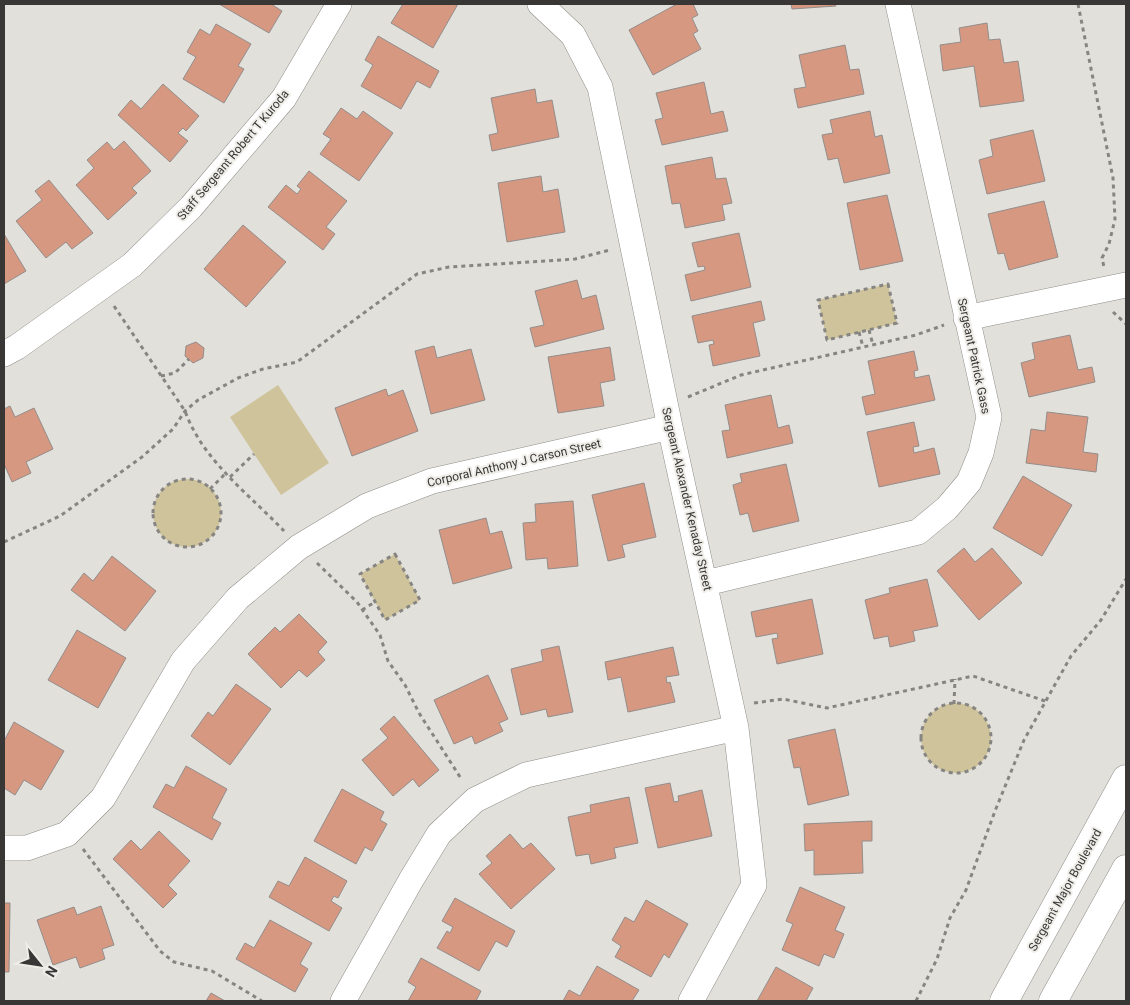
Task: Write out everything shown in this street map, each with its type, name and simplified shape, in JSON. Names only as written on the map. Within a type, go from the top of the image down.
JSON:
[{"type":"street","name":"Staff Sergeant Robert T Kuroda","points":[[4,354],[17,347],[132,265],[192,207],[284,98],[339,4]]},
{"type":"street","name":"Sergeant Alexander Kenaday Street","points":[[540,4],[573,34],[600,87],[670,428],[735,718],[754,885],[691,1001]]},
{"type":"street","name":"Sergeant Patrick Gass","points":[[706,583],[918,532],[948,508],[969,482],[981,453],[988,416],[898,4]]},
{"type":"street","points":[[966,318],[1117,287]]},
{"type":"street","name":"Corporal Anthony J Carson Street","points":[[4,848],[27,848],[67,834],[103,798],[183,661],[238,598],[298,547],[367,506],[432,481],[670,428]]},
{"type":"street","points":[[343,1001],[439,834],[475,800],[526,775],[735,718]]},
{"type":"street","name":"Sergeant Major Boulevard","points":[[1004,1001],[1126,779]]},
{"type":"street","points":[[1053,1001],[1126,869]]},
{"type":"street","points":[[1043,930],[1081,951]]},
{"type":"path","points":[[1078,4],[1113,178],[1115,219],[1109,244],[1102,258],[1117,287],[1114,313],[1126,324]]},
{"type":"path","points":[[4,542],[60,516],[142,457],[173,429],[185,411],[198,400],[238,378],[263,369],[297,362],[417,274],[449,267],[575,259],[632,244]]},
{"type":"path","points":[[888,284],[897,324],[870,330],[827,340],[818,300],[888,284]]},
{"type":"path","points":[[665,403],[686,398],[741,375],[916,335],[966,318]]},
{"type":"path","points":[[870,330],[873,345]]},
{"type":"path","points":[[859,332],[863,347]]},
{"type":"path","points":[[161,376],[175,373],[189,359]]},
{"type":"path","points":[[230,477],[254,454]]},
{"type":"path","points":[[210,489],[226,473]]},
{"type":"path","points":[[183,478],[195,479],[210,489],[218,498],[221,509],[216,529],[210,537],[201,544],[190,547],[167,541],[159,532],[154,522],[152,510],[156,498],[162,489],[172,482],[183,478]]},
{"type":"path","points":[[394,554],[420,600],[385,620],[375,602],[360,574],[394,554]]},
{"type":"path","points":[[916,1001],[937,959],[950,918],[966,890],[994,811],[1024,740],[1071,656],[1101,620],[1126,579]]},
{"type":"path","points":[[362,610],[375,602]]},
{"type":"path","points":[[735,718],[783,699],[827,708],[973,676],[1045,701]]},
{"type":"path","points":[[954,704],[955,679]]},
{"type":"path","points":[[954,704],[968,706],[979,711],[986,720],[990,731],[991,743],[988,754],[976,766],[960,773],[939,768],[930,761],[924,751],[922,740],[923,729],[928,718],[936,710],[954,704]]},
{"type":"path","points":[[72,829],[86,854],[160,951],[174,962],[212,970],[262,1001]]},
{"type":"shaded area","points":[[888,284],[897,323],[827,340],[818,300]]},
{"type":"shaded area","points":[[278,385],[329,463],[281,495],[230,417]]},
{"type":"shaded area","points":[[187,479],[200,482],[211,489],[218,500],[221,513],[218,526],[211,537],[200,544],[187,547],[174,544],[163,537],[156,526],[153,513],[156,500],[163,489],[174,482]]},
{"type":"shaded area","points":[[395,554],[420,600],[385,620],[360,574]]},
{"type":"shaded area","points":[[956,703],[975,709],[985,719],[991,738],[985,757],[975,767],[956,773],[937,767],[927,757],[921,738],[927,719],[937,709]]},
{"type":"building","points":[[219,4],[271,4],[282,11],[269,33]]},
{"type":"building","points":[[403,4],[458,4],[433,48],[391,23]]},
{"type":"building","points":[[677,4],[693,4],[698,15],[692,18],[698,31],[693,34],[701,49],[653,75],[629,30]]},
{"type":"building","points":[[791,4],[835,4],[836,6],[792,9]]},
{"type":"building","points":[[987,23],[989,40],[1000,39],[1004,63],[1018,61],[1024,101],[980,107],[974,66],[943,71],[940,45],[961,42],[959,28]]},
{"type":"building","points":[[216,24],[251,44],[238,66],[244,69],[224,103],[183,79],[196,57],[187,52],[200,29],[210,35]]},
{"type":"building","points":[[378,36],[439,71],[430,88],[417,81],[401,109],[361,86],[373,65],[365,60]]},
{"type":"building","points":[[845,45],[850,70],[859,69],[864,94],[798,108],[794,89],[806,87],[799,55]]},
{"type":"building","points":[[704,82],[711,114],[723,111],[728,131],[662,145],[655,120],[663,118],[656,93]]},
{"type":"building","points":[[163,84],[199,116],[186,131],[183,128],[178,133],[188,141],[170,162],[118,115],[131,100],[141,109]]},
{"type":"building","points":[[535,89],[537,103],[552,100],[559,137],[492,151],[489,135],[498,133],[491,98]]},
{"type":"building","points":[[341,108],[357,119],[363,111],[393,133],[359,181],[320,154],[331,139],[323,134]]},
{"type":"building","points":[[870,111],[875,137],[882,135],[890,173],[844,183],[838,158],[828,160],[822,135],[833,133],[830,120]]},
{"type":"building","points":[[1033,130],[1045,181],[987,194],[979,160],[993,156],[990,140]]},
{"type":"building","points":[[124,141],[151,171],[132,188],[137,193],[108,220],[76,185],[94,168],[87,160],[107,142],[114,150]]},
{"type":"building","points":[[712,157],[716,179],[726,178],[732,203],[722,205],[725,220],[685,228],[680,203],[672,204],[665,166]]},
{"type":"building","points":[[309,171],[347,201],[326,227],[335,234],[323,250],[268,207],[286,185],[297,194],[301,189],[297,186]]},
{"type":"building","points":[[541,176],[543,192],[558,189],[565,232],[507,242],[498,183]]},
{"type":"building","points":[[49,180],[93,233],[72,249],[66,242],[46,258],[16,221],[42,200],[35,191]]},
{"type":"building","points":[[887,195],[903,261],[860,270],[847,203]]},
{"type":"building","points":[[1044,201],[1058,257],[1009,270],[1004,253],[998,254],[988,214]]},
{"type":"building","points":[[243,225],[286,262],[246,307],[204,269]]},
{"type":"building","points":[[739,233],[751,287],[691,301],[685,275],[705,270],[704,266],[698,267],[692,243]]},
{"type":"building","points":[[4,234],[26,271],[4,284]]},
{"type":"building","points":[[577,280],[582,299],[596,295],[604,329],[535,347],[530,328],[544,325],[535,291]]},
{"type":"building","points":[[761,301],[765,320],[753,323],[760,356],[713,366],[709,345],[714,344],[713,340],[698,343],[692,316]]},
{"type":"building","points":[[1070,335],[1078,370],[1092,367],[1095,382],[1029,397],[1021,363],[1035,359],[1032,343]]},
{"type":"building","points":[[196,342],[204,348],[203,358],[193,363],[185,356],[186,346]]},
{"type":"building","points":[[434,346],[437,358],[471,349],[485,400],[431,414],[415,351]]},
{"type":"building","points":[[610,347],[615,380],[600,383],[604,406],[558,413],[548,357]]},
{"type":"building","points":[[914,351],[918,370],[914,371],[915,378],[929,375],[935,400],[866,415],[862,397],[875,394],[868,361]]},
{"type":"building","points":[[386,389],[388,396],[403,390],[418,431],[352,456],[335,408]]},
{"type":"building","points":[[771,395],[778,428],[789,425],[793,443],[727,458],[722,431],[730,430],[725,405]]},
{"type":"building","points":[[10,406],[15,417],[34,408],[53,449],[26,462],[31,473],[12,482],[4,464],[4,409]]},
{"type":"building","points":[[1047,412],[1088,417],[1083,452],[1098,454],[1096,472],[1026,463],[1031,429],[1045,431]]},
{"type":"building","points":[[914,422],[919,446],[913,447],[914,453],[934,448],[940,474],[879,487],[867,432]]},
{"type":"building","points":[[786,464],[799,521],[753,532],[748,513],[740,515],[733,485],[742,482],[740,474]]},
{"type":"building","points":[[1023,476],[1072,505],[1042,556],[993,528]]},
{"type":"building","points":[[644,483],[656,537],[622,545],[625,557],[608,561],[592,495]]},
{"type":"building","points":[[573,501],[578,566],[548,569],[547,558],[526,560],[523,523],[536,522],[535,504]]},
{"type":"building","points":[[486,518],[490,534],[502,531],[512,568],[453,584],[439,530]]},
{"type":"building","points":[[964,548],[975,562],[992,548],[1022,583],[979,620],[937,571]]},
{"type":"building","points":[[112,556],[156,591],[125,631],[71,590],[84,573],[93,581]]},
{"type":"building","points":[[927,579],[938,626],[913,631],[915,641],[890,647],[888,636],[874,639],[865,600],[890,593],[889,588]]},
{"type":"building","points":[[812,599],[823,654],[777,664],[772,639],[778,638],[777,633],[756,637],[751,612]]},
{"type":"building","points":[[299,614],[327,642],[318,652],[325,660],[307,677],[299,670],[281,688],[248,654],[275,627],[280,632]]},
{"type":"building","points":[[77,630],[126,658],[98,708],[48,680]]},
{"type":"building","points":[[559,646],[573,712],[548,717],[546,709],[521,715],[511,669],[543,661],[541,650]]},
{"type":"building","points":[[673,647],[679,675],[666,677],[667,683],[670,682],[675,702],[628,712],[621,677],[608,680],[605,662]]},
{"type":"building","points":[[488,675],[508,719],[499,723],[503,731],[475,744],[472,736],[454,744],[434,700]]},
{"type":"building","points":[[236,684],[271,709],[230,765],[191,736],[208,712],[213,716]]},
{"type":"building","points":[[394,716],[439,770],[419,787],[413,779],[393,796],[362,760],[388,738],[380,729]]},
{"type":"building","points":[[14,722],[64,751],[41,790],[24,780],[15,795],[4,788],[4,741]]},
{"type":"building","points":[[835,729],[849,795],[808,805],[800,767],[794,768],[788,740]]},
{"type":"building","points":[[186,766],[227,789],[212,818],[221,823],[212,840],[153,807],[166,784],[174,788]]},
{"type":"building","points":[[670,783],[674,802],[679,801],[678,796],[702,790],[712,836],[658,848],[645,788]]},
{"type":"building","points":[[342,789],[384,812],[380,820],[387,824],[372,851],[365,847],[356,864],[314,841]]},
{"type":"building","points":[[629,797],[638,843],[614,848],[616,858],[591,864],[589,854],[576,856],[568,817],[591,812],[590,805]]},
{"type":"building","points":[[872,821],[872,841],[862,841],[863,873],[814,875],[814,850],[805,851],[804,824]]},
{"type":"building","points":[[159,831],[190,861],[168,885],[177,894],[163,908],[113,859],[131,840],[141,850]]},
{"type":"building","points":[[510,834],[523,849],[531,843],[555,869],[511,909],[479,874],[492,863],[486,856]]},
{"type":"building","points":[[305,857],[347,881],[338,898],[334,896],[331,901],[342,908],[329,931],[269,897],[278,881],[289,886]]},
{"type":"building","points":[[800,887],[845,907],[835,930],[844,934],[834,958],[824,954],[819,966],[782,950],[793,924],[786,921]]},
{"type":"building","points":[[455,898],[515,931],[507,947],[496,941],[479,971],[437,948],[447,931],[450,933],[453,927],[442,921]]},
{"type":"building","points":[[646,900],[688,924],[669,958],[664,954],[651,977],[615,957],[621,946],[612,940],[625,917],[634,922]]},
{"type":"building","points":[[4,903],[10,903],[9,972],[4,972]]},
{"type":"building","points":[[101,906],[114,945],[102,949],[105,959],[80,968],[76,957],[53,965],[37,920],[74,907],[77,915]]},
{"type":"building","points":[[270,920],[312,943],[300,964],[308,969],[295,992],[236,959],[245,943],[254,948]]},
{"type":"building","points":[[421,958],[481,991],[476,1001],[408,1001],[416,987],[408,982]]},
{"type":"building","points":[[597,966],[639,990],[632,1001],[563,1001],[569,990],[580,996]]},
{"type":"building","points":[[776,967],[813,988],[806,1001],[757,1001]]},
{"type":"building","points":[[211,993],[225,1001],[206,1001]]}]
